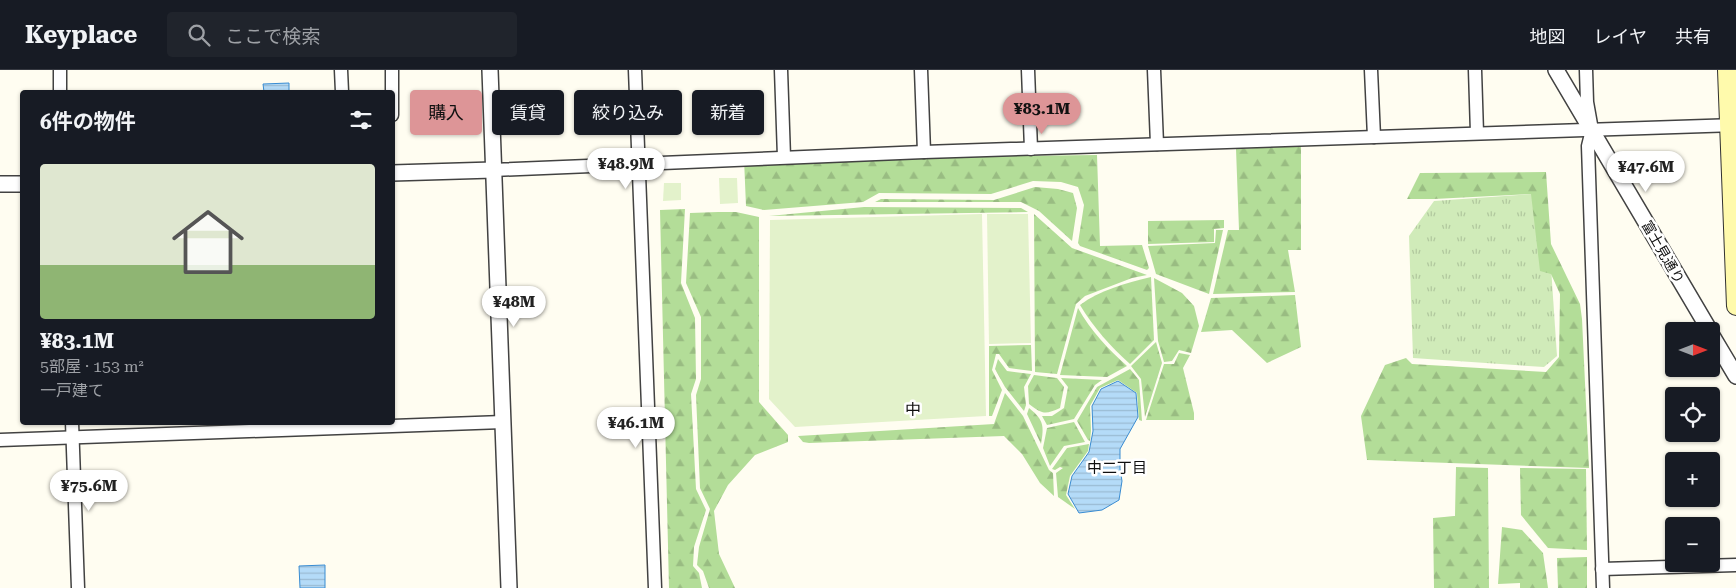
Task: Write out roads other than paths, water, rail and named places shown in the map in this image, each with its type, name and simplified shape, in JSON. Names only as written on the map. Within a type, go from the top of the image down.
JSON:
[{"type":"main road","points":[[1727,70],[1733,125],[1736,306]]},
{"type":"street","points":[[60,70],[60,90]]},
{"type":"street","points":[[341,70],[342,90]]},
{"type":"street","points":[[392,70],[392,90]]},
{"type":"street","points":[[490,70],[509,588]]},
{"type":"street","points":[[635,70],[655,588]]},
{"type":"street","points":[[781,70],[784,157]]},
{"type":"street","points":[[921,70],[924,152]]},
{"type":"street","points":[[1028,70],[1031,149]]},
{"type":"street","points":[[1154,70],[1157,144]]},
{"type":"street","points":[[1371,70],[1374,137]]},
{"type":"street","points":[[1475,70],[1477,133]]},
{"type":"street","name":"富士見通り","points":[[1556,70],[1704,322]]},
{"type":"street","points":[[1586,70],[1587,102],[1592,130],[1588,146],[1603,588]]},
{"type":"street","points":[[395,173],[639,165],[784,157],[1733,125]]},
{"type":"street","points":[[0,184],[20,184]]},
{"type":"street","name":"富士見通り","points":[[1720,350],[1736,376]]},
{"type":"street","points":[[395,424],[502,422]]},
{"type":"street","points":[[72,425],[78,588]]},
{"type":"street","points":[[0,440],[72,437],[120,429],[355,425]]},
{"type":"street","points":[[1602,569],[1736,565]]},
{"type":"water","points":[[289,83],[289,90],[264,90],[263,84]]},
{"type":"water","points":[[1118,381],[1136,393],[1138,417],[1120,449],[1122,481],[1119,500],[1102,510],[1079,513],[1068,494],[1072,476],[1089,452],[1093,431],[1092,406],[1101,389]]},
{"type":"water","points":[[325,565],[325,588],[300,588],[299,566]]},
{"type":"district","name":"中","points":[[913,409]]},
{"type":"district","name":"中二丁目","points":[[1117,468]]}]
